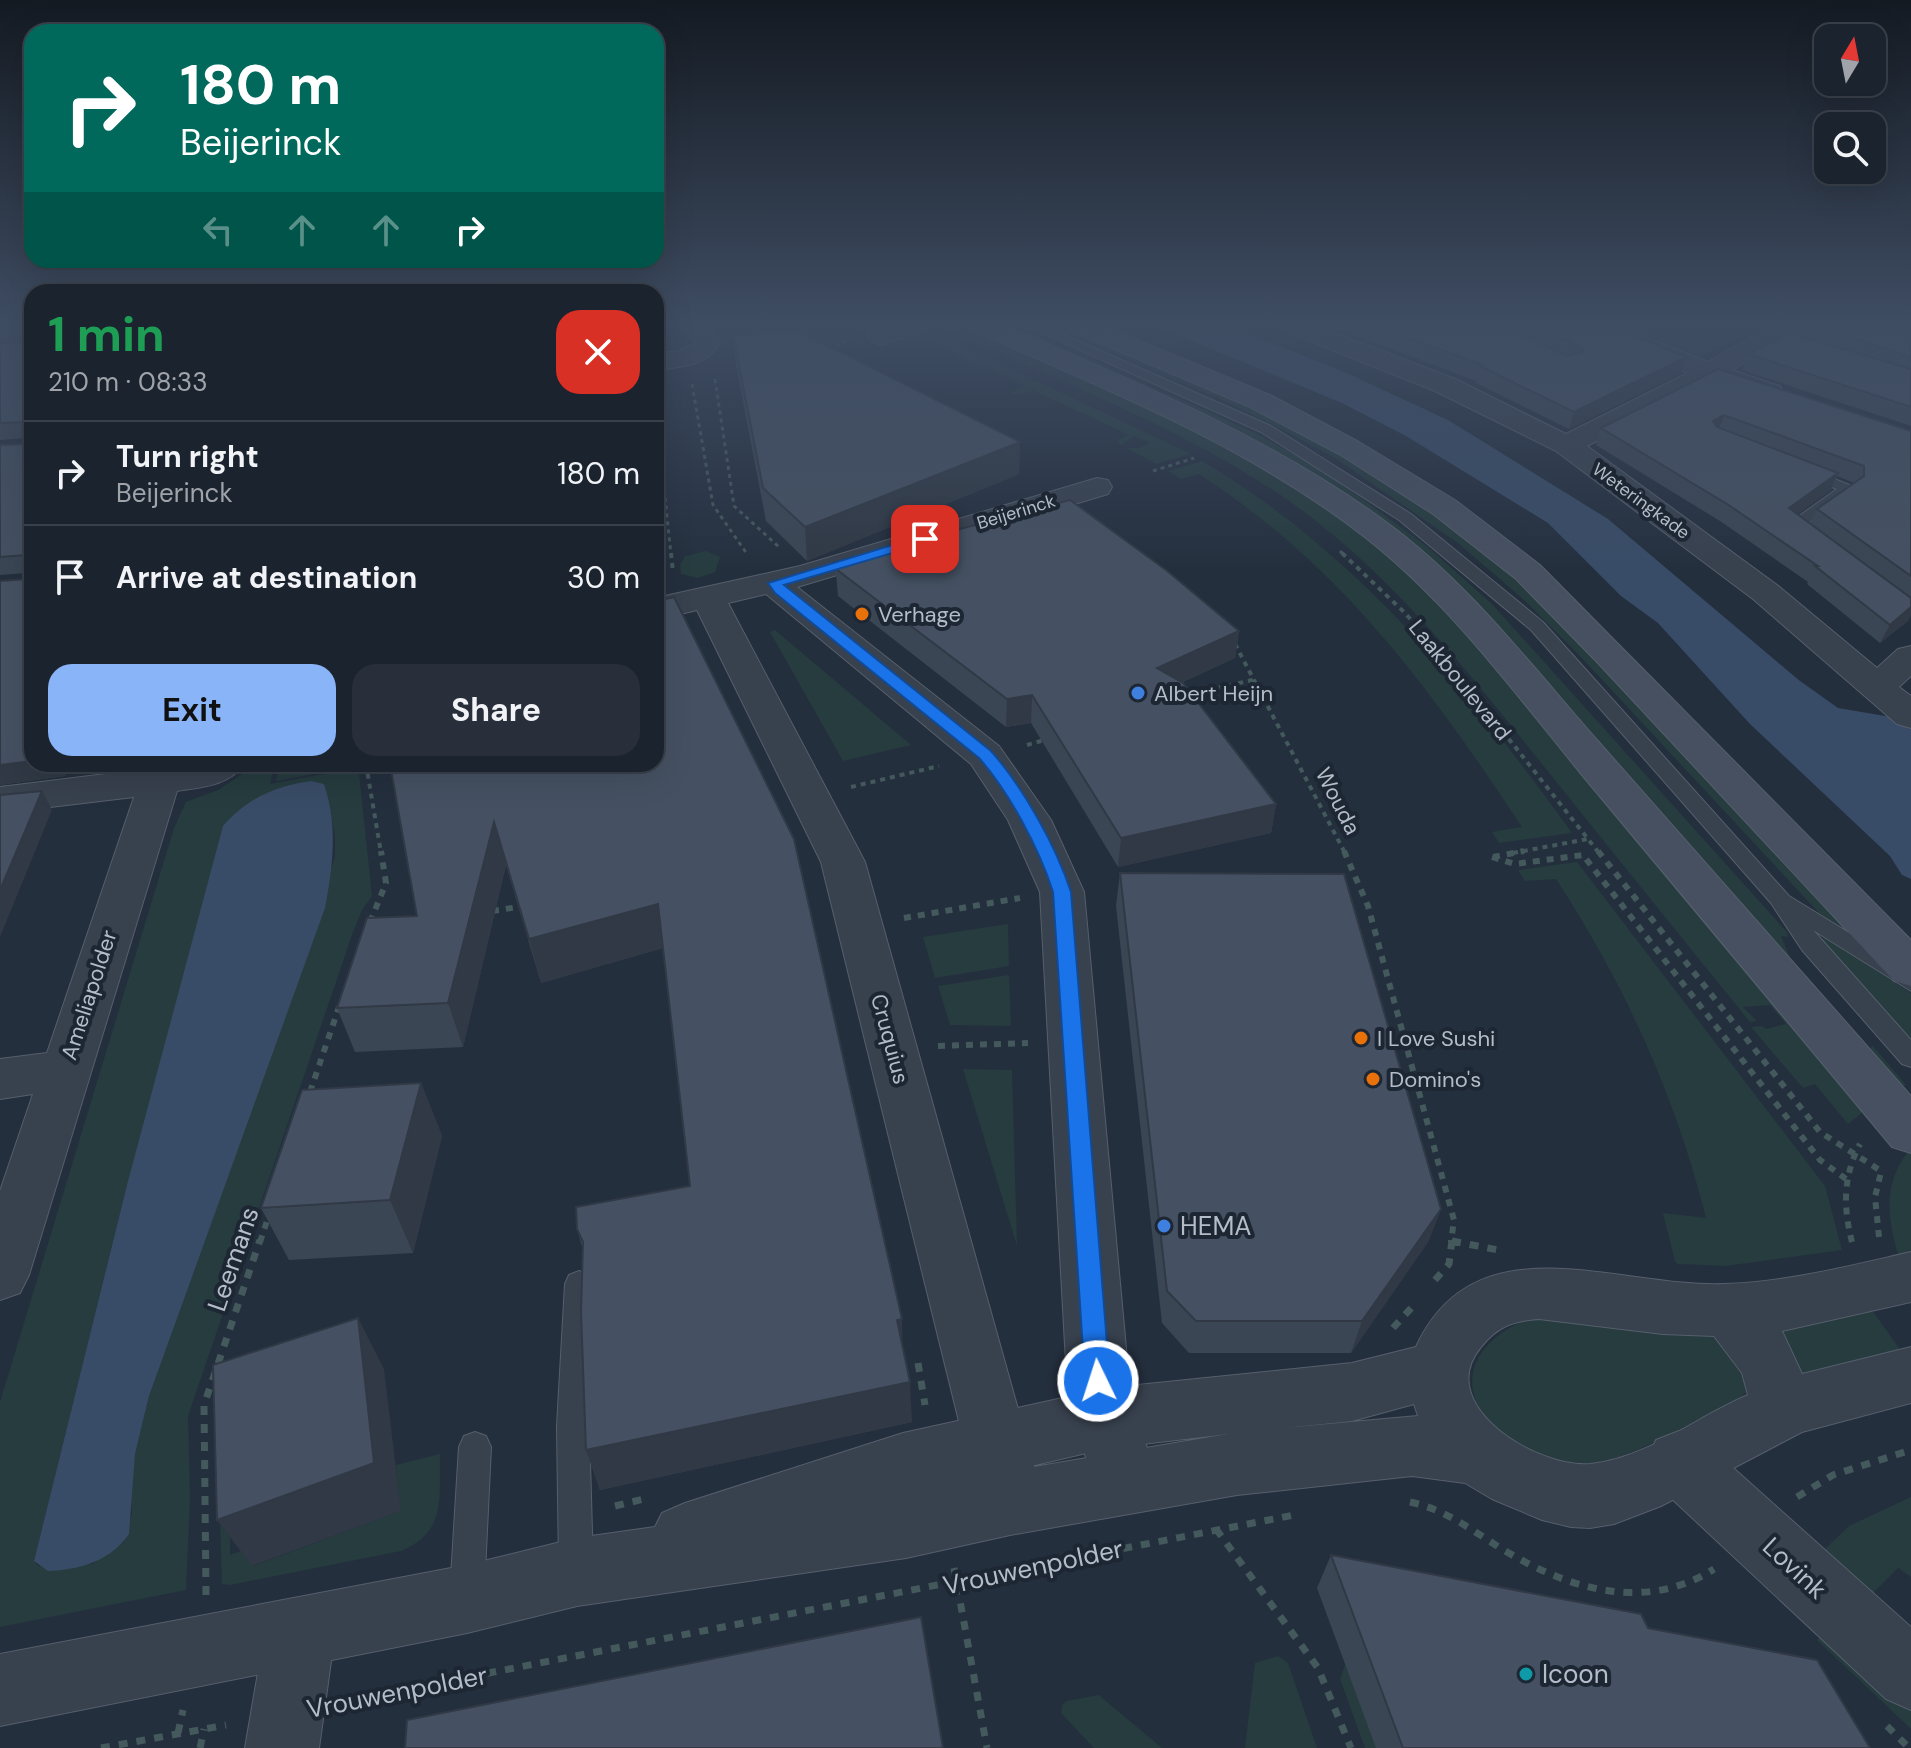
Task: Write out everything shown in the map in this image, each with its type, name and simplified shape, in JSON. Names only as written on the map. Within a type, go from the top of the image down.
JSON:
[{"type":"main road","name":"Laakboulevard","points":[[1161,407],[1235,440],[1376,530],[1441,588],[1486,636],[1902,1122]]},
{"type":"main road","points":[[1271,407],[1349,448],[1444,507],[1528,572],[1911,969]]},
{"type":"street","name":"Weteringkade","points":[[1489,407],[1566,445],[1765,592],[1911,716]]},
{"type":"street","points":[[1566,445],[1642,407]]},
{"type":"street","name":"Beijerinck","points":[[664,604],[691,588],[775,583],[1097,487]]},
{"type":"street","points":[[775,583],[780,590],[1003,750],[999,771],[1053,865],[1062,892],[1098,1381],[1124,1482]]},
{"type":"street","name":"Cruquius","points":[[691,588],[843,862],[1003,1473]]},
{"type":"street","points":[[1869,681],[1886,679],[1911,657]]},
{"type":"street","points":[[0,800],[212,772]]},
{"type":"street","name":"Ameliapolder","points":[[0,1275],[160,781]]},
{"type":"street","points":[[0,1079],[65,1070]]},
{"type":"street","points":[[1890,1281],[1728,1310],[1670,1308],[1568,1293],[1527,1292],[1491,1302],[1464,1320],[1442,1355],[1437,1370],[1442,1402],[1455,1428],[1477,1454],[1501,1471],[1546,1490],[1587,1496],[1625,1490],[1783,1410],[1883,1380],[1911,1375]]},
{"type":"street","points":[[1728,1310],[1764,1352],[1772,1367],[1783,1410]]},
{"type":"street","points":[[0,1690],[467,1599],[576,1546],[906,1525],[1108,1418],[1352,1392],[1437,1370]]},
{"type":"street","points":[[1003,1473],[1124,1482],[1237,1464],[1412,1446],[1477,1454]]},
{"type":"street","name":"Lovink","points":[[1679,1462],[1911,1674]]},
{"type":"street","points":[[285,1730],[300,1632]]},
{"type":"lane","points":[[1215,407],[1266,429],[1405,517],[1537,626],[1779,898],[1810,944],[1911,1057]]},
{"type":"lane","points":[[1790,466],[1849,488],[1793,526],[1817,543]]},
{"type":"lane","points":[[1779,898],[1911,982]]},
{"type":"lane","points":[[576,1546],[573,1426],[579,1284]]},
{"type":"lane","points":[[467,1599],[475,1447]]},
{"type":"path","points":[[694,407],[713,505],[744,551],[775,583]]},
{"type":"path","points":[[1153,471],[1203,455],[1189,448]]},
{"type":"path","points":[[664,451],[691,588]]},
{"type":"path","name":"Laakboulevard","points":[[1328,542],[1405,613],[1452,667],[1820,1132],[1881,1171]]},
{"type":"path","name":"Wouda","points":[[1230,636],[1257,679],[1333,825],[1368,906],[1454,1220],[1449,1264],[1425,1292]]},
{"type":"path","points":[[1190,702],[1213,689],[1257,679]]},
{"type":"path","points":[[809,797],[1055,737]]},
{"type":"path","points":[[367,772],[386,883],[368,928],[382,926]]},
{"type":"path","points":[[1588,839],[1492,857],[1515,864],[1583,855],[1820,1160],[1846,1179]]},
{"type":"path","points":[[1340,874],[1354,873]]},
{"type":"path","points":[[860,925],[1062,892]]},
{"type":"path","points":[[486,912],[532,905]]},
{"type":"path","points":[[305,1108],[340,1004]]},
{"type":"path","points":[[892,1047],[1073,1042]]},
{"type":"path","points":[[1890,1281],[1855,1252],[1847,1221],[1846,1179],[1853,1155],[1870,1130],[1902,1122]]},
{"type":"path","name":"Leemans","points":[[178,1733],[207,1590],[204,1405],[270,1212]]},
{"type":"path","points":[[1383,1340],[1414,1304]]},
{"type":"path","points":[[915,1347],[928,1415]]},
{"type":"path","points":[[1399,1500],[1419,1503],[1457,1518],[1505,1551],[1555,1576],[1611,1590],[1638,1593],[1683,1587],[1706,1576],[1804,1491],[1833,1475],[1911,1450]]},
{"type":"path","points":[[576,1546],[659,1495]]},
{"type":"path","name":"Vrouwenpolder","points":[[101,1748],[204,1729],[285,1730],[1302,1513]]},
{"type":"path","points":[[1236,1557],[1318,1668],[1351,1748]]},
{"type":"path","points":[[961,1611],[987,1748]]},
{"type":"path","points":[[200,1748],[204,1729]]},
{"type":"green space","points":[[1068,407],[1091,407],[1191,454],[1156,464],[1127,448],[1140,448],[1150,443],[1134,436],[1122,445],[1116,441],[1129,435]]},
{"type":"green space","points":[[1119,407],[1155,407],[1284,474],[1433,589],[1874,1103],[1848,1124],[1815,1084],[1803,1088],[1751,1027],[1762,1026],[1766,1029],[1786,1024],[1770,1005],[1743,1007],[1757,1021],[1750,1022],[1456,658],[1362,560],[1292,503],[1208,451]]},
{"type":"green space","points":[[1158,407],[1196,407],[1255,433],[1321,469],[1428,547],[1492,604],[1787,932],[1788,937],[1781,936],[1792,962],[1870,1050],[1872,1045],[1906,1085],[1892,1092],[1716,888],[1332,493]]},
{"type":"green space","points":[[1236,407],[1258,407],[1406,489],[1534,590],[1863,941],[1819,913],[1524,600],[1458,543],[1335,458]]},
{"type":"green space","points":[[1202,461],[1258,497],[1360,581],[1450,676],[1572,833],[1499,843],[1492,832],[1522,827],[1417,678],[1340,590],[1297,549],[1250,510],[1199,474],[1181,479],[1168,471]]},
{"type":"green space","points":[[706,551],[720,557],[715,572],[698,578],[681,574],[680,565],[685,556]]},
{"type":"green space","points":[[775,630],[911,745],[843,761],[770,632]]},
{"type":"green space","points":[[245,772],[273,772],[270,784],[336,772],[359,772],[372,896],[362,910],[352,935],[188,1416],[190,1498],[186,1590],[0,1627],[0,1402],[174,828],[186,802],[218,790]],"holes":[[[325,788],[335,835],[335,857],[149,1396],[135,1454],[132,1513],[124,1542],[92,1564],[38,1566],[34,1561],[127,1185]]]},
{"type":"green space","points":[[279,772],[324,772],[276,781]]},
{"type":"green space","points":[[1577,862],[1825,1186],[1842,1250],[1726,1266],[1678,1264],[1675,1261],[1663,1213],[1706,1218],[1694,1173],[1663,1085],[1604,959],[1556,879],[1525,881],[1518,870]]},
{"type":"green space","points":[[1008,924],[1009,966],[935,978],[923,937]]},
{"type":"green space","points":[[1825,937],[1911,993],[1911,1042],[1821,940]]},
{"type":"green space","points":[[1009,975],[1011,1026],[950,1025],[938,986]]},
{"type":"green space","points":[[963,1069],[1012,1070],[1017,1246]]},
{"type":"green space","points":[[1911,1149],[1911,1258],[1901,1263],[1890,1219],[1891,1190],[1901,1162]]},
{"type":"green space","points":[[1866,1302],[1907,1359],[1805,1376],[1799,1374],[1770,1322]]},
{"type":"green space","points":[[1543,1314],[1702,1328],[1734,1346],[1750,1389],[1738,1399],[1619,1457],[1581,1465],[1548,1460],[1491,1429],[1484,1420],[1473,1391],[1477,1361],[1486,1348],[1511,1327]]},
{"type":"green space","points":[[440,1454],[437,1512],[426,1534],[416,1543],[401,1551],[230,1585],[222,1584],[220,1517],[230,1511],[230,1555],[252,1547],[253,1566],[400,1511],[396,1465]]},
{"type":"green space","points":[[1911,1497],[1911,1577],[1898,1568],[1872,1594],[1825,1549],[1849,1526]]},
{"type":"green space","points":[[1831,1627],[1911,1703],[1911,1729],[1817,1640]]},
{"type":"green space","points":[[1278,1656],[1288,1663],[1317,1748],[1245,1748],[1255,1663]]},
{"type":"green space","points":[[1346,1662],[1398,1748],[1365,1748],[1340,1679]]},
{"type":"green space","points":[[1099,1695],[1162,1748],[1094,1748],[1061,1713],[1062,1705],[1067,1701]]},
{"type":"water","points":[[1349,407],[1419,407],[1448,420],[1608,519],[1800,681],[1838,708],[1891,717],[1911,708],[1911,879],[1902,875],[1890,856],[1750,724],[1658,623],[1621,596],[1548,523],[1406,436]]},
{"type":"water","points":[[311,781],[324,784],[333,830],[325,908],[149,1396],[135,1454],[129,1534],[104,1557],[71,1569],[48,1571],[34,1561],[127,1185],[223,826],[242,808],[263,795]]},
{"type":"building","points":[[0,407],[24,407],[24,422],[0,423]]},
{"type":"building","points":[[747,407],[949,407],[1020,442],[805,527],[763,488]]},
{"type":"building","points":[[1563,407],[1585,407],[1574,412]]},
{"type":"building","points":[[1643,407],[1835,407],[1911,431],[1911,576],[1817,509],[1864,476],[1864,466],[1724,415],[1713,421],[1717,427],[1838,473],[1789,508],[1911,598],[1911,607],[1890,625],[1815,566],[1818,566],[1727,504],[1601,428]]},
{"type":"building","points":[[24,444],[24,555],[0,557],[0,445]]},
{"type":"building","points":[[1070,500],[1166,570],[1239,631],[1157,668],[1183,683],[1276,804],[1121,838],[1032,695],[1007,699],[836,569],[841,567],[835,562]]},
{"type":"building","points":[[24,579],[24,762],[0,765],[0,581]]},
{"type":"building","points":[[674,597],[794,839],[902,1319],[897,1320],[910,1382],[586,1450],[581,1312],[583,1242],[577,1229],[576,1207],[690,1186],[658,904],[529,939],[494,822],[448,1003],[337,1008],[367,918],[417,916],[391,772],[664,772],[664,599]]},
{"type":"building","points":[[42,791],[0,890],[0,795]]},
{"type":"building","points":[[1120,873],[1344,874],[1441,1209],[1362,1321],[1196,1321],[1167,1291]]},
{"type":"building","points":[[421,1083],[390,1200],[261,1208],[302,1090]]},
{"type":"building","points":[[358,1318],[374,1463],[217,1520],[213,1365]]},
{"type":"building","name":"Icoon","points":[[1331,1555],[1641,1614],[1648,1628],[1817,1660],[1870,1748],[1403,1748]]},
{"type":"building","points":[[921,1617],[943,1748],[405,1748],[407,1720]]},
{"type":"place","name":"Verhage","points":[[862,614]]},
{"type":"place","name":"Albert Heijn","points":[[1138,693]]},
{"type":"place","name":"I Love Sushi","points":[[1361,1038]]},
{"type":"place","name":"Domino's","points":[[1373,1079]]},
{"type":"place","name":"HEMA","points":[[1164,1226]]},
{"type":"place","name":"Icoon","points":[[1526,1674]]},
{"type":"route","points":[[925,539],[775,583],[985,755],[999,771],[1053,865],[1062,892],[1098,1381]]}]
